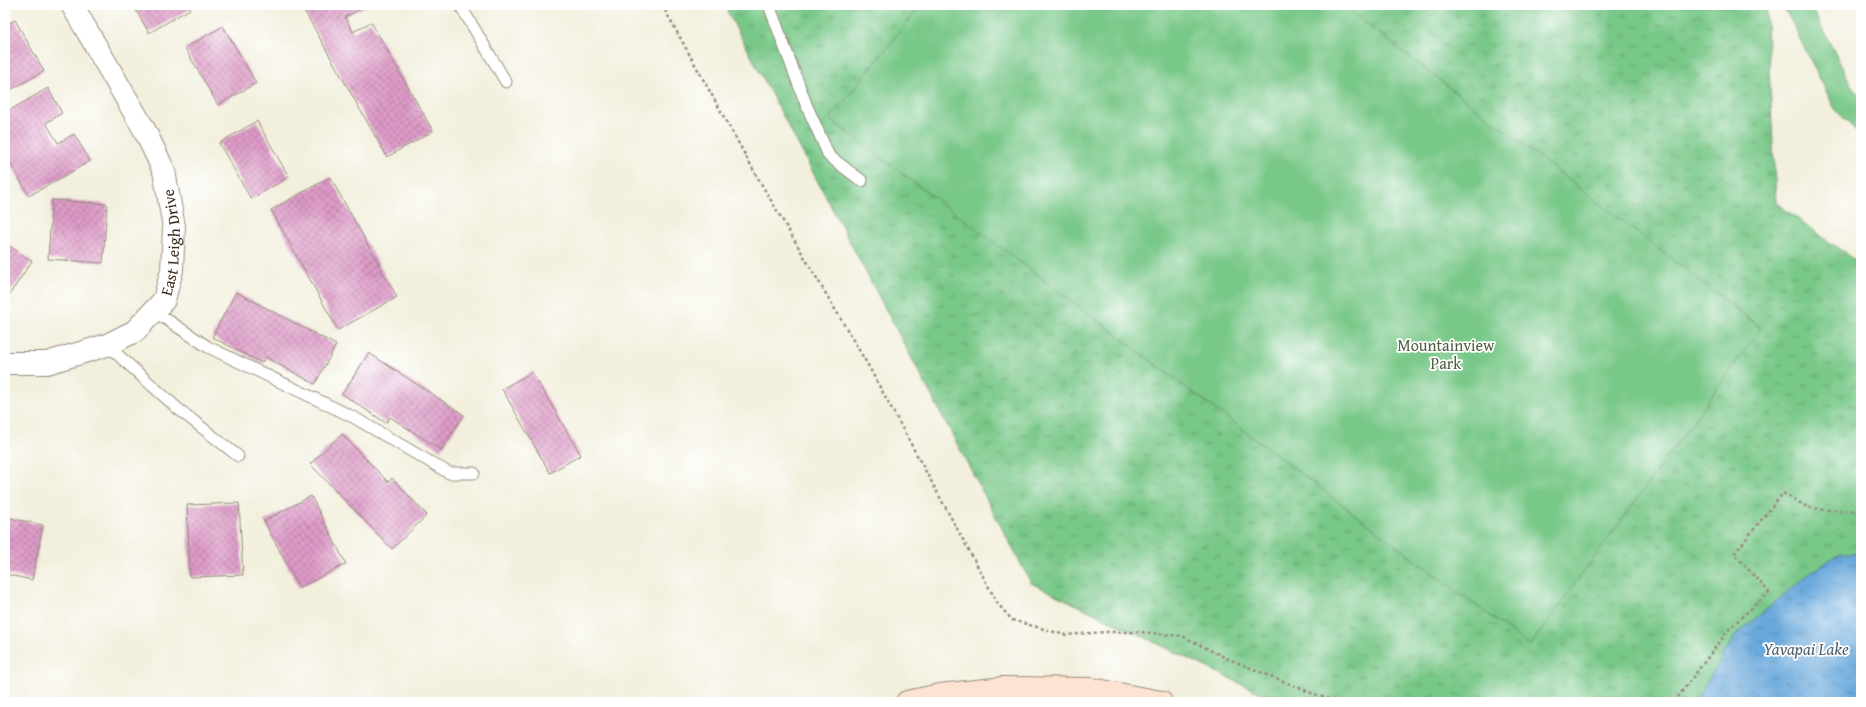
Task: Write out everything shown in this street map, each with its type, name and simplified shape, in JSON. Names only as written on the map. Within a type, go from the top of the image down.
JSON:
[{"type":"main road","points":[[906,702],[940,695],[1003,688],[1092,689],[1161,702]]},
{"type":"street","name":"East Leigh Drive","points":[[5,363],[47,363],[108,346],[135,331],[164,300],[172,270],[174,227],[164,171],[144,129],[72,5]]},
{"type":"lane","points":[[460,5],[506,82]]},
{"type":"lane","points":[[770,5],[806,104],[829,156],[862,181]]},
{"type":"lane","points":[[154,311],[208,347],[352,417],[449,473],[474,473]]},
{"type":"lane","points":[[108,346],[177,408],[238,456]]},
{"type":"path","points":[[662,5],[759,180],[869,367],[998,604],[1012,620],[1065,635],[1105,632],[1140,632],[1182,636],[1226,658],[1319,696],[1340,702]]},
{"type":"path","points":[[1674,702],[1730,628],[1769,592],[1734,554],[1783,493],[1807,507],[1832,511],[1861,511]]},
{"type":"green space","name":"Mountainview Park","points":[[724,5],[1766,5],[1776,203],[1861,265],[1861,702],[1279,702],[1031,583]]},
{"type":"green space","points":[[921,5],[1342,5],[1761,328],[1530,646],[830,119]]},
{"type":"green space","points":[[1783,5],[1810,5],[1853,88],[1861,95],[1861,136],[1835,109]]},
{"type":"water","name":"Yavapai Lake","points":[[1840,553],[1861,553],[1861,702],[1695,702],[1735,636],[1805,577]]},
{"type":"building","points":[[133,5],[188,5],[190,9],[149,33]]},
{"type":"building","points":[[301,5],[367,5],[345,17],[353,32],[371,22],[433,131],[387,157]]},
{"type":"building","points":[[15,20],[44,71],[5,93],[5,26]]},
{"type":"building","points":[[223,26],[256,83],[218,105],[185,48]]},
{"type":"building","points":[[48,88],[62,113],[46,123],[58,143],[74,134],[90,161],[29,196],[5,154],[5,113]]},
{"type":"building","points":[[257,121],[289,177],[251,199],[219,143]]},
{"type":"building","points":[[330,177],[397,297],[338,330],[271,210]]},
{"type":"building","points":[[52,200],[107,204],[103,263],[48,259]]},
{"type":"building","points":[[5,243],[32,261],[5,301]]},
{"type":"building","points":[[236,292],[336,345],[315,384],[265,357],[262,363],[212,337]]},
{"type":"building","points":[[369,353],[464,415],[441,450],[390,417],[386,423],[342,394]]},
{"type":"building","points":[[532,372],[581,455],[550,473],[502,389]]},
{"type":"building","points":[[342,434],[388,482],[392,478],[427,515],[392,549],[310,464]]},
{"type":"building","points":[[311,496],[346,564],[299,588],[264,521]]},
{"type":"building","points":[[239,503],[243,575],[190,577],[187,505]]},
{"type":"building","points":[[5,517],[43,525],[32,580],[5,574]]}]
